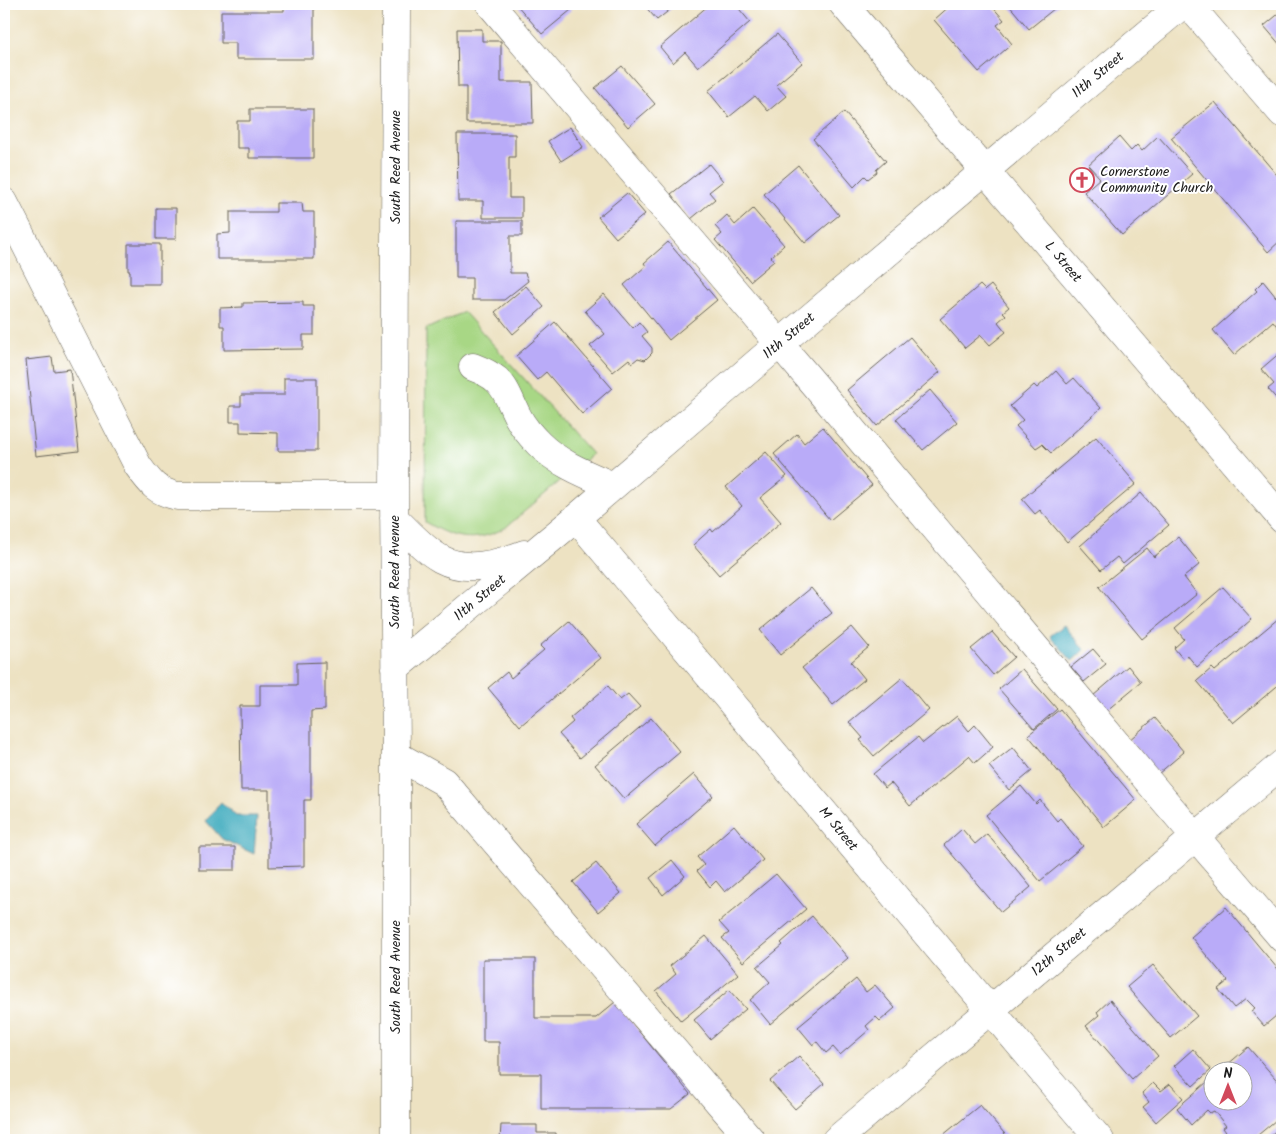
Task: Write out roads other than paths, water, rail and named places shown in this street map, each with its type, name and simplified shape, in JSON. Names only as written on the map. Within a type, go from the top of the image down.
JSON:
[{"type":"street","name":"South Reed Avenue","points":[[396,4],[394,507],[396,1140]]},
{"type":"street","points":[[490,4],[1282,938]]},
{"type":"street","name":"L Street","points":[[843,4],[1282,520]]},
{"type":"street","name":"11th Street","points":[[395,668],[576,518],[779,344],[1183,4]]},
{"type":"street","points":[[1188,4],[1282,113]]},
{"type":"street","points":[[4,202],[138,466],[147,478],[165,493],[177,496],[394,507],[428,550],[442,559],[471,567],[507,560],[541,547]]},
{"type":"street","points":[[473,367],[498,380],[523,426],[539,445],[560,460],[613,486]]},
{"type":"street","name":"M Street","points":[[576,518],[1100,1140]]},
{"type":"street","points":[[396,755],[444,782],[751,1140]]},
{"type":"street","name":"12th Street","points":[[836,1140],[1282,764]]},
{"type":"water","points":[[1064,625],[1085,650],[1072,661],[1050,636]]},
{"type":"water","points":[[221,802],[236,816],[257,816],[254,854],[222,839],[206,821]]},
{"type":"place","name":"Cornerstone Community Church","points":[[1082,180]]}]
